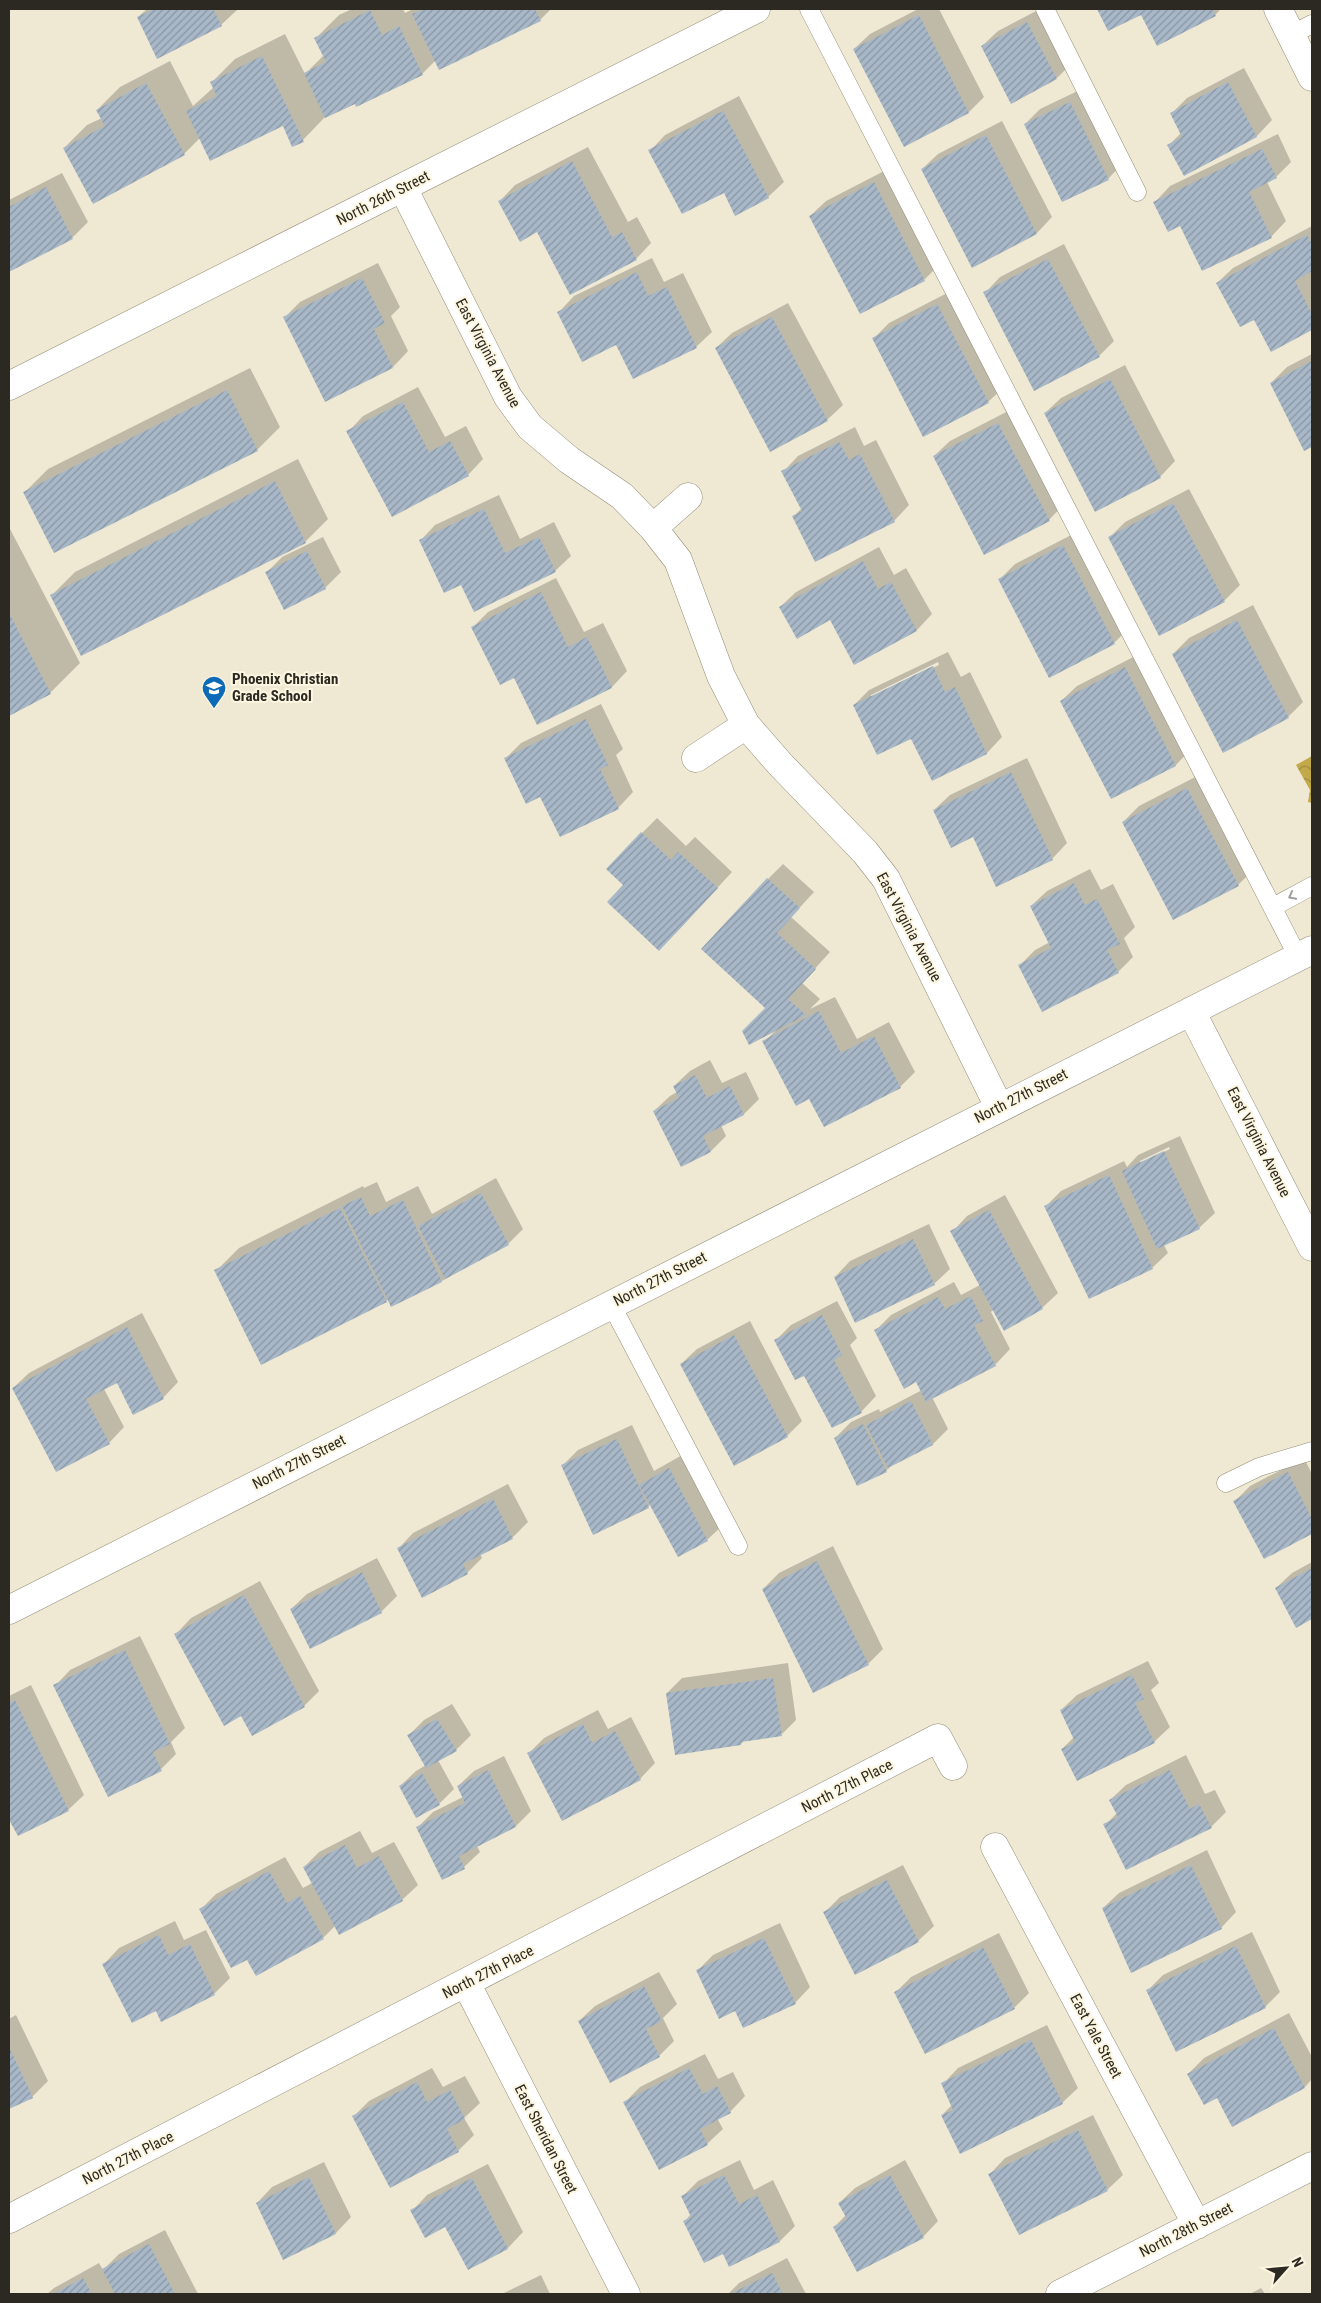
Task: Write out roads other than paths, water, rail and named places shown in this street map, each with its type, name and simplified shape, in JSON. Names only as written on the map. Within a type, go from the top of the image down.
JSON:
[{"type":"street","name":"North 26th Street","points":[[9,386],[756,9]]},
{"type":"street","points":[[1278,9],[1301,29],[1312,77]]},
{"type":"street","name":"East Virginia Avenue","points":[[403,188],[508,398],[530,427],[569,460],[622,496],[653,528],[678,560],[721,676],[746,725],[780,764],[866,852],[886,879],[999,1107]]},
{"type":"street","points":[[653,528],[688,497]]},
{"type":"street","points":[[696,758],[746,725]]},
{"type":"street","name":"North 27th Street","points":[[9,1610],[1305,953]]},
{"type":"street","name":"East Virginia Avenue","points":[[1191,1011],[1312,1246]]},
{"type":"street","name":"North 27th Place","points":[[9,2219],[938,1738],[953,1766]]},
{"type":"street","name":"East Yale Street","points":[[995,1847],[1197,2225]]},
{"type":"street","name":"East Sheridan Street","points":[[466,1983],[626,2294]]},
{"type":"street","name":"North 28th Street","points":[[1060,2294],[1312,2166]]},
{"type":"lane","points":[[809,9],[1273,907],[1305,953]]},
{"type":"lane","points":[[1046,9],[1137,192]]},
{"type":"lane","points":[[1273,907],[1312,886]]},
{"type":"lane","points":[[611,1304],[738,1546]]},
{"type":"lane","points":[[1226,1483],[1259,1467],[1312,1451]]},
{"type":"water","points":[[1312,756],[1312,803],[1308,802],[1310,790],[1296,765]]},
{"type":"place","name":"Phoenix Christian Grade School","points":[[214,709]]}]
